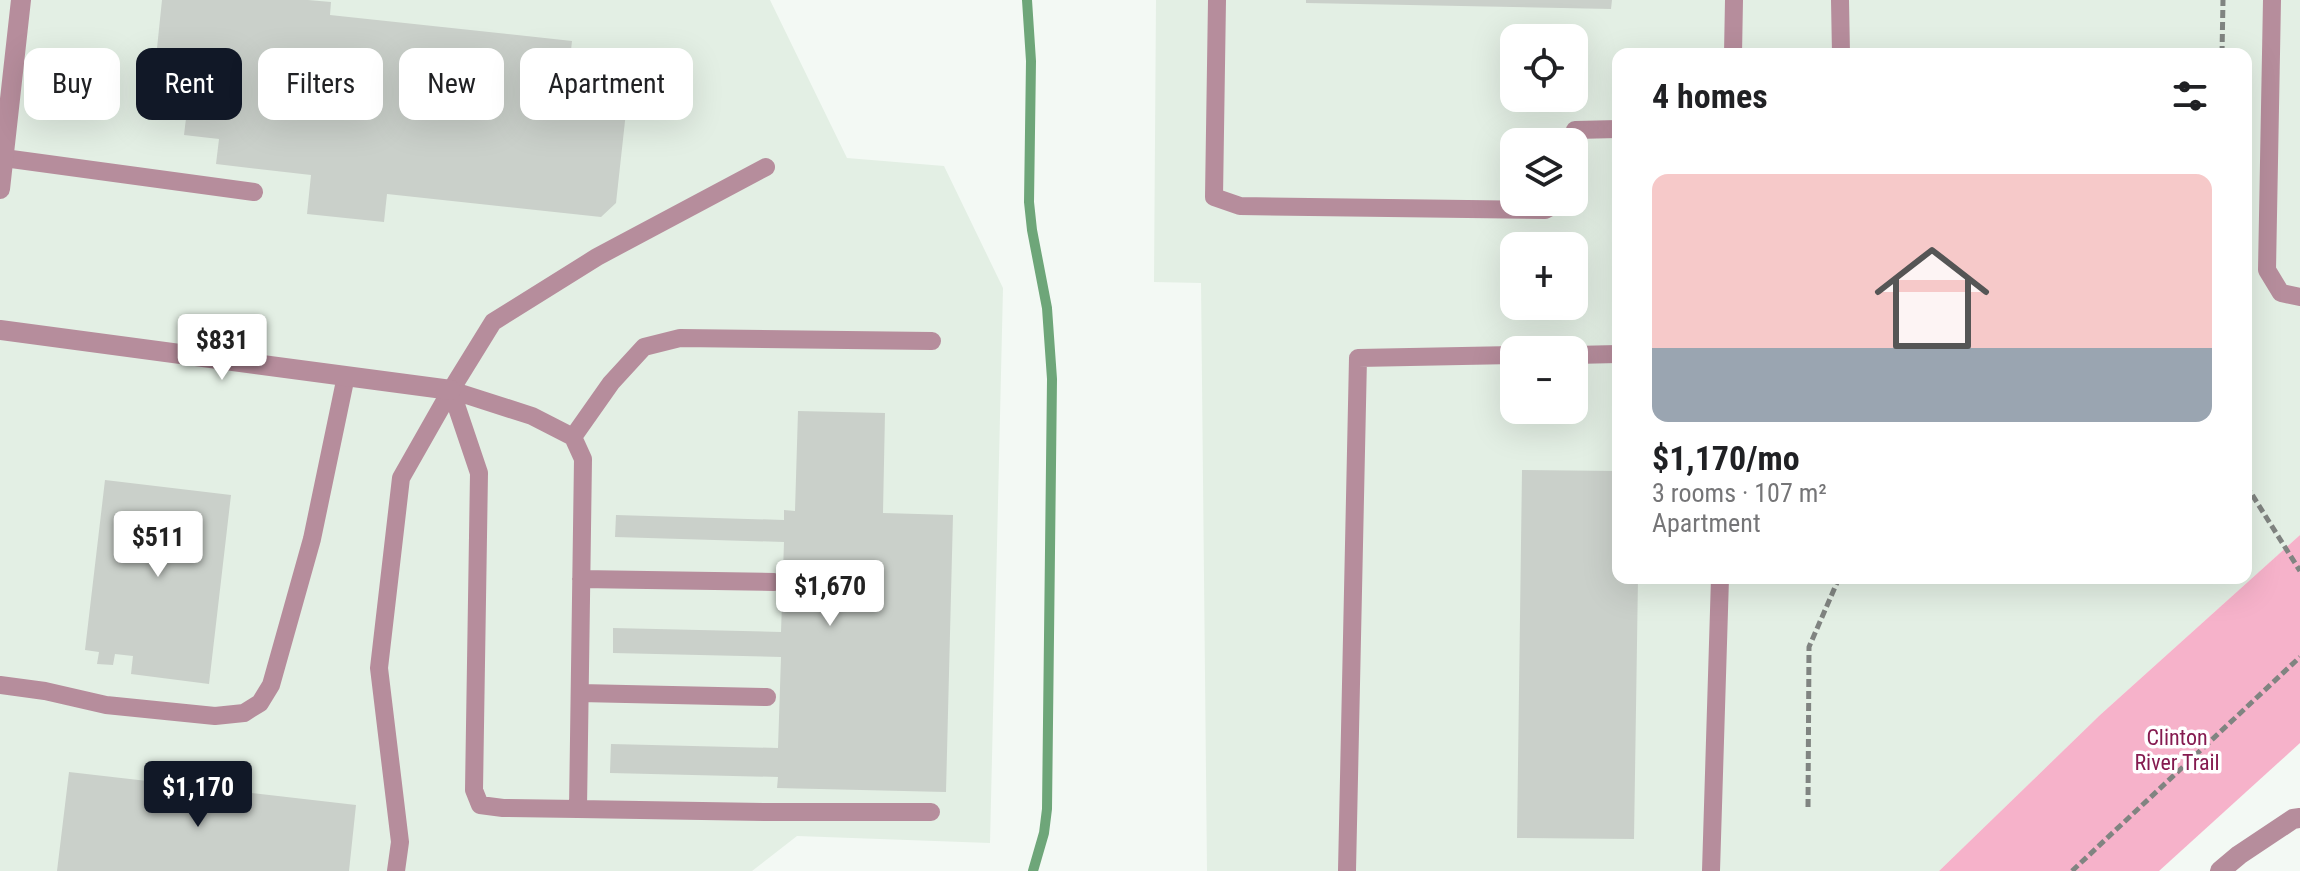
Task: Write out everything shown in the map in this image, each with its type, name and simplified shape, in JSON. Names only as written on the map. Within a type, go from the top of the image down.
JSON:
[{"type":"street","points":[[0,189],[3,136],[21,0]]},
{"type":"street","points":[[0,330],[451,390]]},
{"type":"street","points":[[2220,871],[2293,819],[2300,818]]},
{"type":"lane","points":[[1217,0],[1214,197],[1240,206],[1500,209]]},
{"type":"lane","points":[[1733,48],[1734,0]]},
{"type":"lane","points":[[1840,0],[1841,48]]},
{"type":"lane","points":[[2272,0],[2267,270],[2281,293],[2300,297]]},
{"type":"lane","points":[[1588,130],[1612,129]]},
{"type":"lane","points":[[4,158],[254,192]]},
{"type":"lane","points":[[396,871],[400,842],[379,668],[401,478],[493,322],[597,257],[766,167]]},
{"type":"lane","points":[[573,437],[611,383],[644,347],[680,338],[932,341]]},
{"type":"lane","points":[[1588,355],[1612,354]]},
{"type":"lane","points":[[1347,871],[1358,358],[1500,355]]},
{"type":"lane","points":[[0,685],[45,691],[106,705],[215,716],[244,713],[260,703],[271,685],[312,539],[346,376]]},
{"type":"lane","points":[[451,390],[532,416],[573,437],[583,459],[578,809]]},
{"type":"lane","points":[[451,390],[479,473],[474,790],[480,805],[503,808],[931,812]]},
{"type":"lane","points":[[581,579],[774,582]]},
{"type":"lane","points":[[1711,871],[1720,584]]},
{"type":"lane","points":[[580,693],[767,697]]},
{"type":"path","points":[[2222,48],[2223,0]]},
{"type":"path","points":[[2252,495],[2300,571]]},
{"type":"path","points":[[1808,807],[1809,647],[1836,584]]},
{"type":"path","points":[[2072,871],[2300,657]]},
{"type":"shaded area","points":[[0,0],[770,0],[847,158],[944,166],[1003,288],[990,843],[797,836],[752,871],[0,871]]},
{"type":"shaded area","points":[[1156,0],[2300,0],[2300,535],[2252,578],[2252,48],[1612,48],[1612,584],[2246,584],[2100,715],[1939,871],[1207,871],[1201,283],[1154,282]]},
{"type":"green space","name":"Clinton River Trail","points":[[2300,535],[2300,743],[2159,871],[1939,871],[2100,715],[2246,584],[2252,584],[2252,578]]},
{"type":"building","points":[[162,0],[331,2],[330,15],[572,41],[571,48],[520,48],[520,120],[625,120],[616,203],[601,217],[387,194],[384,222],[307,214],[311,175],[216,164],[219,139],[184,135],[186,120],[242,120],[242,48],[157,48]]},
{"type":"building","points":[[1306,0],[1612,0],[1611,9],[1306,3]]},
{"type":"building","points":[[798,411],[885,413],[883,513],[953,515],[946,792],[777,788],[778,777],[610,773],[611,744],[778,748],[781,657],[613,653],[613,628],[781,632],[784,542],[615,537],[616,515],[784,520],[784,510],[795,511]]},
{"type":"building","points":[[1522,470],[1612,471],[1612,584],[1638,584],[1634,839],[1517,838]]},
{"type":"building","points":[[105,480],[231,495],[209,684],[131,674],[133,656],[115,654],[113,665],[97,664],[99,652],[85,650]]},
{"type":"building","points":[[69,772],[356,805],[349,871],[57,871]]},
{"type":"waterway","points":[[1027,0],[1031,61],[1029,202],[1047,308],[1052,379],[1047,809],[1033,871]]}]
